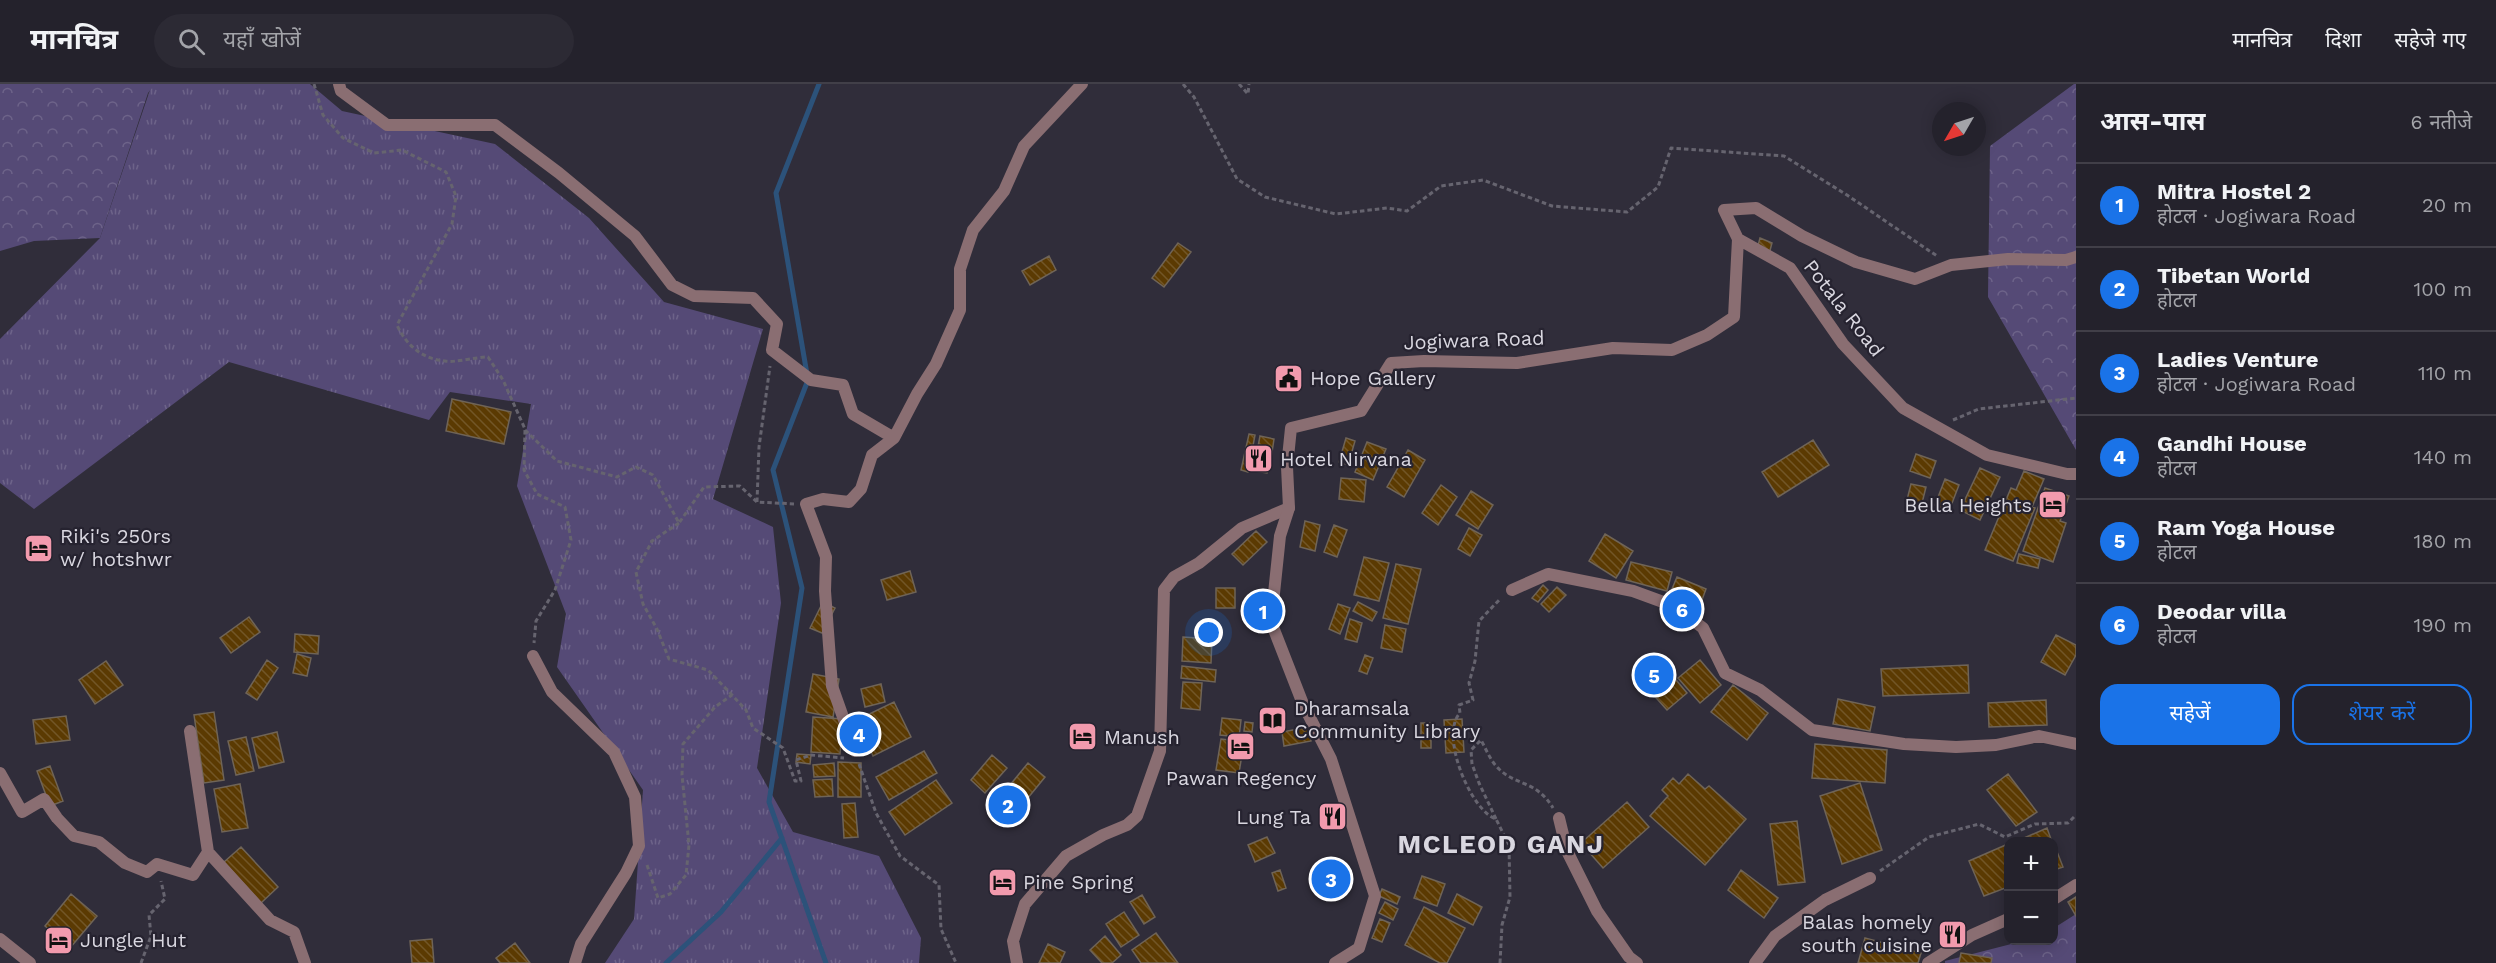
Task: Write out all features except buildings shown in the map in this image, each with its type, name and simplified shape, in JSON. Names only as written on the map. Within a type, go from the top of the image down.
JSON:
[{"type":"street","points":[[339,84],[341,91],[387,125],[495,125],[559,173],[635,236],[672,285],[694,296],[753,298],[777,324],[772,350],[811,380],[843,385],[853,414],[894,438]]},
{"type":"street","points":[[856,755],[832,686],[825,591],[826,557],[806,504],[823,499],[849,502],[861,489],[872,455],[894,438],[936,364],[960,310],[960,269],[973,230],[1004,190],[1024,146],[1082,84]]},
{"type":"street","name":"Jogiwara Road","points":[[1335,963],[1359,948],[1375,896],[1331,759],[1304,704],[1271,622],[1280,536],[1289,508],[1287,468],[1291,428],[1361,411],[1391,363],[1424,361],[1517,363],[1613,348],[1672,350],[1707,335],[1734,316],[1738,239],[1724,210],[1756,208],[1802,236],[1856,262],[1915,279],[1951,265],[2008,259],[2066,260],[2076,257]]},
{"type":"street","name":"Potala Road","points":[[1738,239],[1790,268],[1843,344],[1903,408],[1987,455],[2067,474],[2076,474]]},
{"type":"street","points":[[1017,963],[1013,941],[1025,904],[1066,856],[1103,835],[1127,825],[1137,816],[1160,750],[1164,590],[1174,577],[1199,563],[1242,528],[1289,508]]},
{"type":"street","points":[[1512,590],[1548,574],[1633,591],[1674,606],[1703,628],[1725,674],[1760,690],[1812,730],[1904,744],[1956,747],[1996,745],[2039,736],[2076,744]]},
{"type":"street","points":[[533,656],[552,692],[614,752],[634,797],[639,846],[626,873],[581,944],[575,963]]},
{"type":"street","points":[[190,730],[208,852],[270,920],[294,932],[305,963]]},
{"type":"street","points":[[0,773],[22,813],[44,799],[57,818],[74,836],[99,842],[125,863],[147,872],[156,864],[193,875],[208,852]]},
{"type":"street","points":[[1559,818],[1568,851],[1597,911],[1629,957],[1637,963]]},
{"type":"street","points":[[1755,963],[1775,936],[1825,900],[1870,878]]},
{"type":"street","points":[[2058,896],[2076,885]]},
{"type":"street","points":[[1928,963],[1972,935],[2004,921]]},
{"type":"street","points":[[0,939],[30,963]]},
{"type":"path","points":[[314,84],[323,115],[343,138],[374,153],[402,150],[446,172],[456,196],[452,224],[398,324],[404,341],[421,354],[446,362],[471,357],[488,357],[503,380],[525,430],[557,461],[617,477],[636,467],[653,475],[679,523]]},
{"type":"path","points":[[1183,84],[1194,97],[1237,179],[1264,196],[1336,214],[1387,208],[1407,211],[1441,186],[1483,180],[1552,206],[1627,212],[1658,187],[1671,148],[1754,153],[1784,156],[1848,195],[1909,239],[1951,265]]},
{"type":"path","points":[[1239,84],[1248,94],[1249,84]]},
{"type":"path","points":[[757,502],[759,447],[772,350]]},
{"type":"path","points":[[1937,427],[1979,409],[2076,398]]},
{"type":"path","points":[[525,430],[524,470],[537,494],[565,507],[571,540],[555,590],[536,621],[533,656]]},
{"type":"path","points":[[786,505],[757,502],[740,486],[704,487],[679,523],[652,541],[636,572],[643,604],[657,629],[669,660],[708,670],[746,710],[753,728],[783,748],[795,781],[801,781],[796,760],[811,755],[856,755],[876,813],[900,856],[939,885],[941,929],[956,963]]},
{"type":"path","points":[[1496,819],[1489,817],[1476,802],[1457,764],[1453,748],[1456,717],[1460,713],[1460,705],[1473,700],[1469,683],[1475,662],[1479,621],[1491,606],[1512,590]]},
{"type":"path","points":[[639,846],[658,898],[670,894],[686,875],[688,845],[682,775],[683,744],[715,707],[732,695]]},
{"type":"path","points":[[1500,963],[1502,925],[1510,897],[1509,845],[1472,764],[1472,750],[1481,740],[1498,769],[1539,790],[1559,818]]},
{"type":"path","points":[[1870,878],[1929,837],[1979,824],[2005,837],[2035,824],[2068,823],[2076,815]]},
{"type":"path","points":[[141,963],[151,936],[149,915],[165,899],[156,864]]},
{"type":"green space","points":[[0,84],[155,84],[148,93],[100,238],[34,241],[0,251]]},
{"type":"green space","points":[[152,84],[310,84],[342,111],[495,144],[589,218],[664,302],[763,329],[713,499],[773,527],[781,603],[757,768],[793,832],[879,856],[921,938],[919,963],[605,963],[634,919],[643,790],[557,667],[566,614],[517,486],[531,404],[450,392],[429,420],[229,362],[34,509],[0,483],[0,339],[100,238]]},
{"type":"green space","points":[[2076,84],[2076,450],[1988,297],[1990,146]]},
{"type":"green space","points":[[2076,914],[2076,963],[1945,963],[1945,961],[2007,945],[2058,945],[2058,925]]},
{"type":"waterway","points":[[819,84],[776,193],[808,380],[773,470],[802,588],[769,802],[826,963]]},
{"type":"waterway","points":[[666,963],[721,912],[782,838]]},
{"type":"place","name":"Hope Gallery","points":[[1289,378]]},
{"type":"place","name":"Hotel Nirvana","points":[[1259,459]]},
{"type":"place","name":"Bella Heights","points":[[2053,505]]},
{"type":"place","name":"Riki's 250rs w/ hotshwr","points":[[39,548]]},
{"type":"place","name":"Deodar villa","points":[[1682,609]]},
{"type":"place","name":"Mitra Hostel 2","points":[[1263,611]]},
{"type":"place","name":"Ram Yoga House","points":[[1654,675]]},
{"type":"place","name":"Dharamsala Community Library","points":[[1273,720]]},
{"type":"place","name":"Gandhi House","points":[[859,734]]},
{"type":"place","name":"Manush","points":[[1083,737]]},
{"type":"place","name":"Pawan Regency","points":[[1241,747]]},
{"type":"place","name":"Tibetan World","points":[[1008,805]]},
{"type":"place","name":"Lung Ta","points":[[1332,817]]},
{"type":"place","name":"Ladies Venture","points":[[1331,879]]},
{"type":"place","name":"Pine Spring","points":[[1002,882]]},
{"type":"place","name":"Balas homely south cuisine","points":[[1953,934]]},
{"type":"place","name":"Jungle Hut","points":[[59,940]]},
{"type":"district","name":"MCLEOD GANJ","points":[[1501,844]]}]
